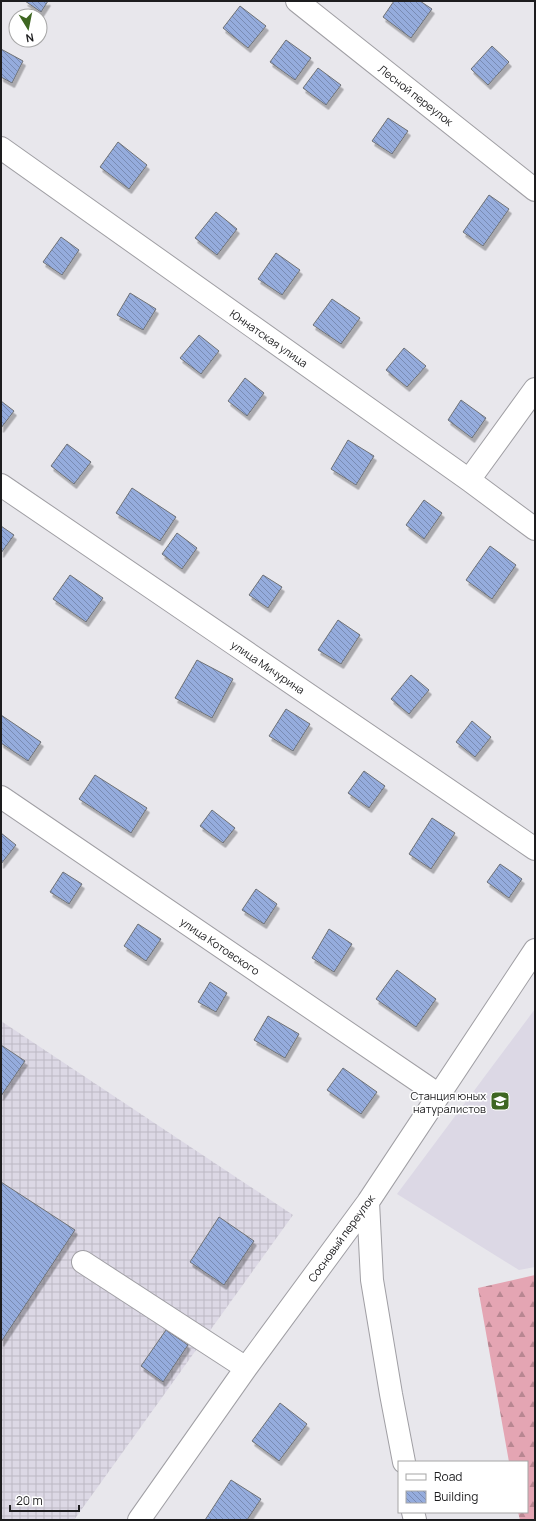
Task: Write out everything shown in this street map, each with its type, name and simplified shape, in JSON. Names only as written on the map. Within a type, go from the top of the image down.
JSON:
[{"type":"street","name":"Лесной переулок","points":[[297,1],[535,190]]},
{"type":"street","name":"Юннатская улица","points":[[1,148],[469,480],[535,529]]},
{"type":"street","points":[[469,480],[535,389]]},
{"type":"street","name":"улица Мичурина","points":[[1,485],[535,849]]},
{"type":"street","name":"улица Котовского","points":[[1,797],[439,1095]]},
{"type":"street","name":"Сосновый переулок","points":[[139,1520],[246,1368],[368,1202],[535,950]]},
{"type":"street","points":[[368,1202],[372,1280],[404,1461]]},
{"type":"street","points":[[83,1262],[246,1368]]},
{"type":"shaded area","name":"Станция юных натуралистов","points":[[535,1009],[535,1267],[519,1270],[397,1194]]},
{"type":"shaded area","points":[[1,1021],[293,1215],[74,1520],[1,1520]]},
{"type":"green space","points":[[535,1275],[535,1520],[520,1520],[518,1513],[528,1513],[528,1461],[509,1461],[478,1288]]},
{"type":"building","points":[[25,1],[48,1],[44,8],[35,8]]},
{"type":"building","points":[[394,1],[420,1],[432,9],[411,38],[383,17]]},
{"type":"building","points":[[240,6],[266,26],[248,48],[223,28]]},
{"type":"building","points":[[286,40],[311,58],[295,80],[270,62]]},
{"type":"building","points":[[492,46],[509,62],[488,85],[471,69]]},
{"type":"building","points":[[1,49],[23,61],[12,83],[1,77]]},
{"type":"building","points":[[318,68],[341,85],[326,105],[303,88]]},
{"type":"building","points":[[388,118],[408,131],[392,154],[372,141]]},
{"type":"building","points":[[118,142],[147,165],[129,189],[100,167]]},
{"type":"building","points":[[489,195],[509,209],[483,246],[463,232]]},
{"type":"building","points":[[216,212],[237,229],[217,255],[195,238]]},
{"type":"building","points":[[61,237],[79,250],[62,275],[43,262]]},
{"type":"building","points":[[276,253],[300,270],[282,295],[258,279]]},
{"type":"building","points":[[130,293],[156,309],[143,330],[117,315]]},
{"type":"building","points":[[332,299],[360,318],[341,344],[313,325]]},
{"type":"building","points":[[199,335],[219,351],[201,374],[180,358]]},
{"type":"building","points":[[404,348],[426,366],[407,387],[386,370]]},
{"type":"building","points":[[245,378],[264,393],[247,416],[228,401]]},
{"type":"building","points":[[461,400],[486,418],[472,438],[448,420]]},
{"type":"building","points":[[1,401],[14,411],[1,428]]},
{"type":"building","points":[[348,440],[374,456],[356,485],[331,469]]},
{"type":"building","points":[[67,444],[91,462],[74,484],[51,466]]},
{"type":"building","points":[[132,488],[176,517],[160,541],[116,513]]},
{"type":"building","points":[[424,500],[442,513],[424,539],[406,525]]},
{"type":"building","points":[[1,526],[14,535],[1,553]]},
{"type":"building","points":[[177,533],[197,548],[182,569],[162,554]]},
{"type":"building","points":[[490,546],[516,565],[492,599],[466,580]]},
{"type":"building","points":[[70,575],[103,598],[86,622],[53,599]]},
{"type":"building","points":[[263,575],[282,587],[268,608],[249,595]]},
{"type":"building","points":[[338,620],[360,635],[341,664],[318,650]]},
{"type":"building","points":[[197,660],[233,679],[212,718],[175,698]]},
{"type":"building","points":[[411,675],[429,690],[409,714],[391,699]]},
{"type":"building","points":[[286,709],[310,724],[293,751],[269,736]]},
{"type":"building","points":[[1,715],[41,742],[28,761],[1,743]]},
{"type":"building","points":[[472,721],[491,737],[475,757],[456,742]]},
{"type":"building","points":[[364,771],[385,786],[369,808],[348,793]]},
{"type":"building","points":[[95,775],[147,808],[131,833],[79,799]]},
{"type":"building","points":[[212,810],[235,828],[223,843],[200,826]]},
{"type":"building","points":[[432,818],[455,833],[431,869],[409,854]]},
{"type":"building","points":[[1,833],[16,845],[1,864]]},
{"type":"building","points":[[500,864],[522,879],[509,898],[487,882]]},
{"type":"building","points":[[63,872],[82,884],[69,904],[50,892]]},
{"type":"building","points":[[256,889],[277,904],[264,924],[242,910]]},
{"type":"building","points":[[138,924],[161,939],[146,961],[124,946]]},
{"type":"building","points":[[329,929],[352,944],[334,972],[312,958]]},
{"type":"building","points":[[397,970],[436,999],[416,1027],[376,999]]},
{"type":"building","points":[[210,982],[227,993],[216,1012],[198,1002]]},
{"type":"building","points":[[268,1016],[299,1034],[285,1058],[254,1040]]},
{"type":"building","points":[[1,1045],[25,1061],[1,1096]]},
{"type":"building","points":[[343,1068],[377,1092],[361,1114],[327,1090]]},
{"type":"building","points":[[1,1182],[75,1230],[1,1342]]},
{"type":"building","points":[[219,1217],[254,1241],[224,1285],[190,1262]]},
{"type":"building","points":[[166,1330],[188,1345],[163,1382],[141,1366]]},
{"type":"building","points":[[280,1403],[307,1424],[279,1461],[252,1441]]},
{"type":"building","points":[[231,1480],[261,1499],[247,1520],[205,1520]]},
{"type":"place","name":"Станция юных натуралистов","points":[[500,1101]]}]
